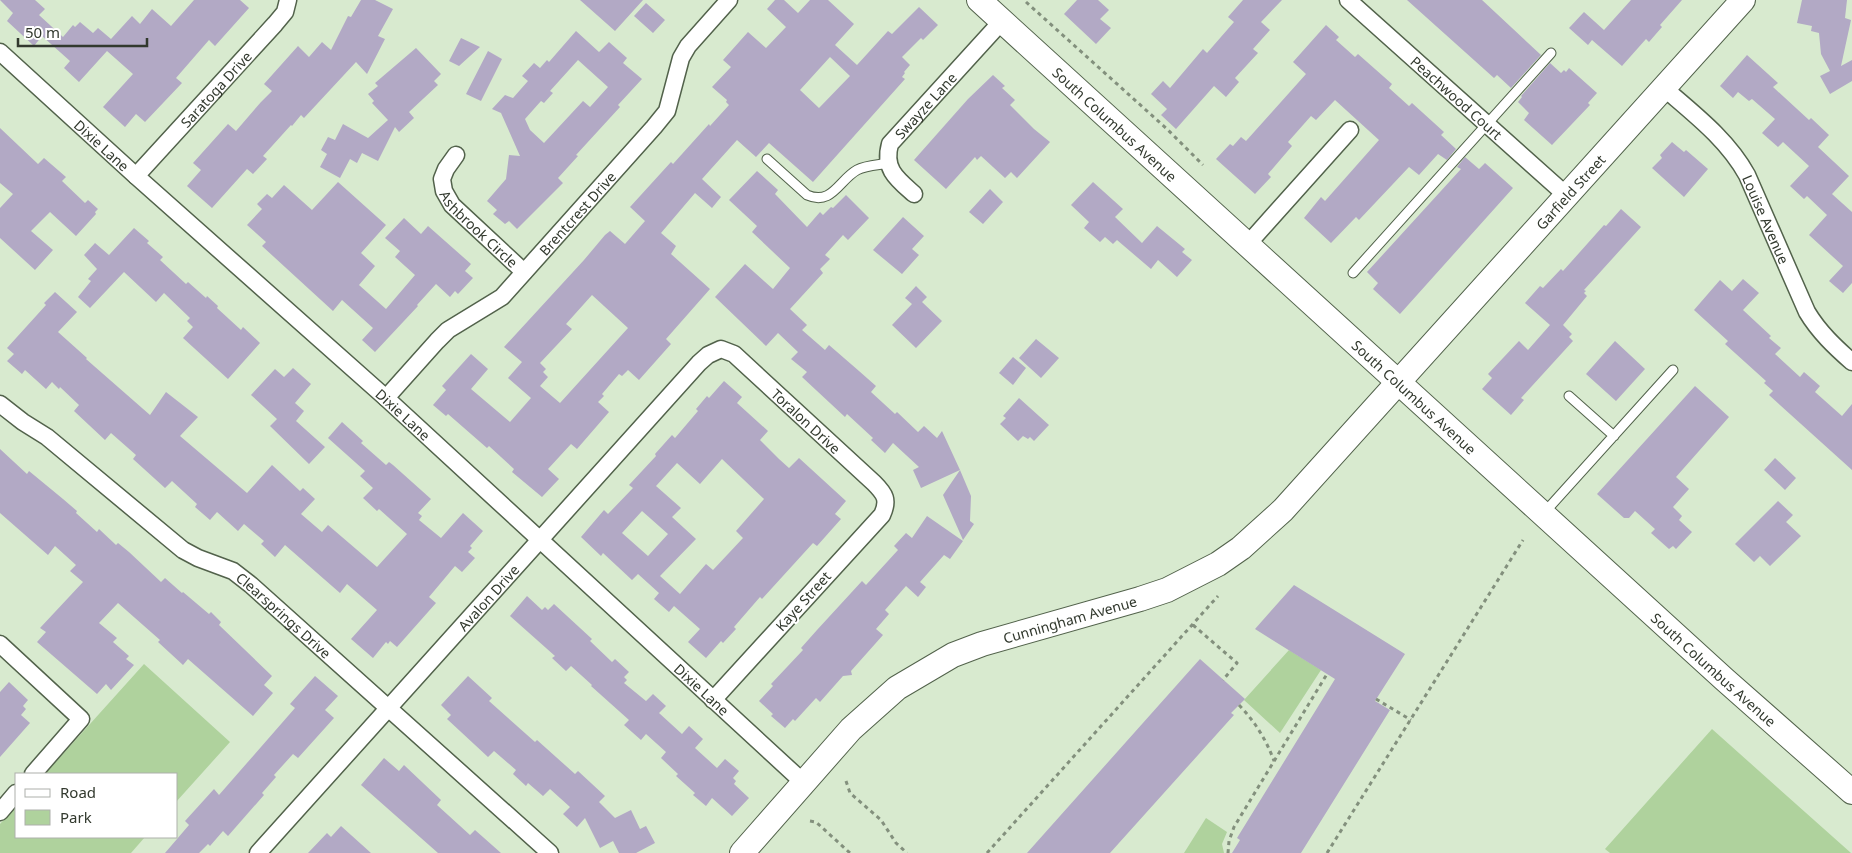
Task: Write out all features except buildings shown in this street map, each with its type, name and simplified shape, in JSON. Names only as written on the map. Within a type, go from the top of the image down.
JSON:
[{"type":"main road","name":"South Columbus Avenue","points":[[979,0],[1397,383],[1724,679],[1852,792]]},
{"type":"main road","name":"Garfield Street","points":[[1397,383],[1664,88],[1736,2]]},
{"type":"main road","name":"Cunningham Avenue","points":[[742,853],[851,729],[898,688],[954,655],[982,644],[1168,590],[1218,564],[1241,548],[1283,510],[1397,383]]},
{"type":"street","name":"Saratoga Drive","points":[[136,176],[275,24],[285,12],[288,0]]},
{"type":"street","name":"Brentcrest Drive","points":[[386,398],[436,340],[448,330],[502,297],[667,111],[681,58],[688,46],[729,0]]},
{"type":"street","name":"Peachwood Court","points":[[1348,0],[1566,195]]},
{"type":"street","name":"Swayze Lane","points":[[888,164],[890,144],[897,135],[1002,21]]},
{"type":"street","name":"Dixie Lane","points":[[0,52],[136,176],[386,398],[804,783]]},
{"type":"street","name":"Louise Avenue","points":[[1664,88],[1724,142],[1737,158],[1747,175],[1807,312],[1825,337],[1852,362]]},
{"type":"street","points":[[1247,245],[1350,130]]},
{"type":"street","name":"Ashbrook Circle","points":[[456,155],[446,169],[442,179],[444,192],[452,206],[524,272]]},
{"type":"street","points":[[888,164],[895,175],[914,194]]},
{"type":"street","name":"Toralon Drive","points":[[721,349],[734,354],[874,483],[882,491],[886,499]]},
{"type":"street","name":"Avalon Drive","points":[[258,853],[699,363],[708,355],[721,349]]},
{"type":"street","name":"Clearsprings Drive","points":[[0,404],[23,422],[47,437],[183,550],[198,558],[233,571],[251,585],[550,853]]},
{"type":"street","name":"Kaye Street","points":[[713,700],[882,515],[886,506],[886,499]]},
{"type":"street","points":[[0,644],[81,719],[34,773]]},
{"type":"street","points":[[0,812],[15,795]]},
{"type":"lane","points":[[1353,273],[1551,53]]},
{"type":"lane","points":[[767,159],[807,195],[814,198],[823,198],[856,171],[888,164]]},
{"type":"lane","points":[[1543,515],[1673,370]]},
{"type":"lane","points":[[1569,396],[1614,436]]},
{"type":"path","points":[[1026,2],[1167,129],[1202,165]]},
{"type":"path","points":[[1111,79],[1115,74]]},
{"type":"path","points":[[1327,853],[1524,540]]},
{"type":"path","points":[[988,853],[1218,596]]},
{"type":"path","points":[[1193,625],[1237,663],[1223,680]]},
{"type":"path","points":[[1228,853],[1229,841],[1234,827],[1327,674]]},
{"type":"path","points":[[1376,699],[1411,720]]},
{"type":"path","points":[[1239,705],[1267,742],[1274,761]]},
{"type":"path","points":[[846,781],[850,793],[881,820],[896,843],[908,853]]},
{"type":"path","points":[[810,821],[816,822],[850,853]]},
{"type":"green space","points":[[1289,650],[1321,670],[1280,733],[1244,700]]},
{"type":"green space","points":[[144,664],[230,742],[178,800],[178,773],[46,773]]},
{"type":"green space","points":[[1712,729],[1851,853],[1610,853],[1605,849]]},
{"type":"green space","points":[[15,807],[15,838],[144,838],[131,853],[0,853],[0,824]]},
{"type":"green space","points":[[1206,818],[1227,832],[1222,844],[1224,853],[1184,853]]}]
